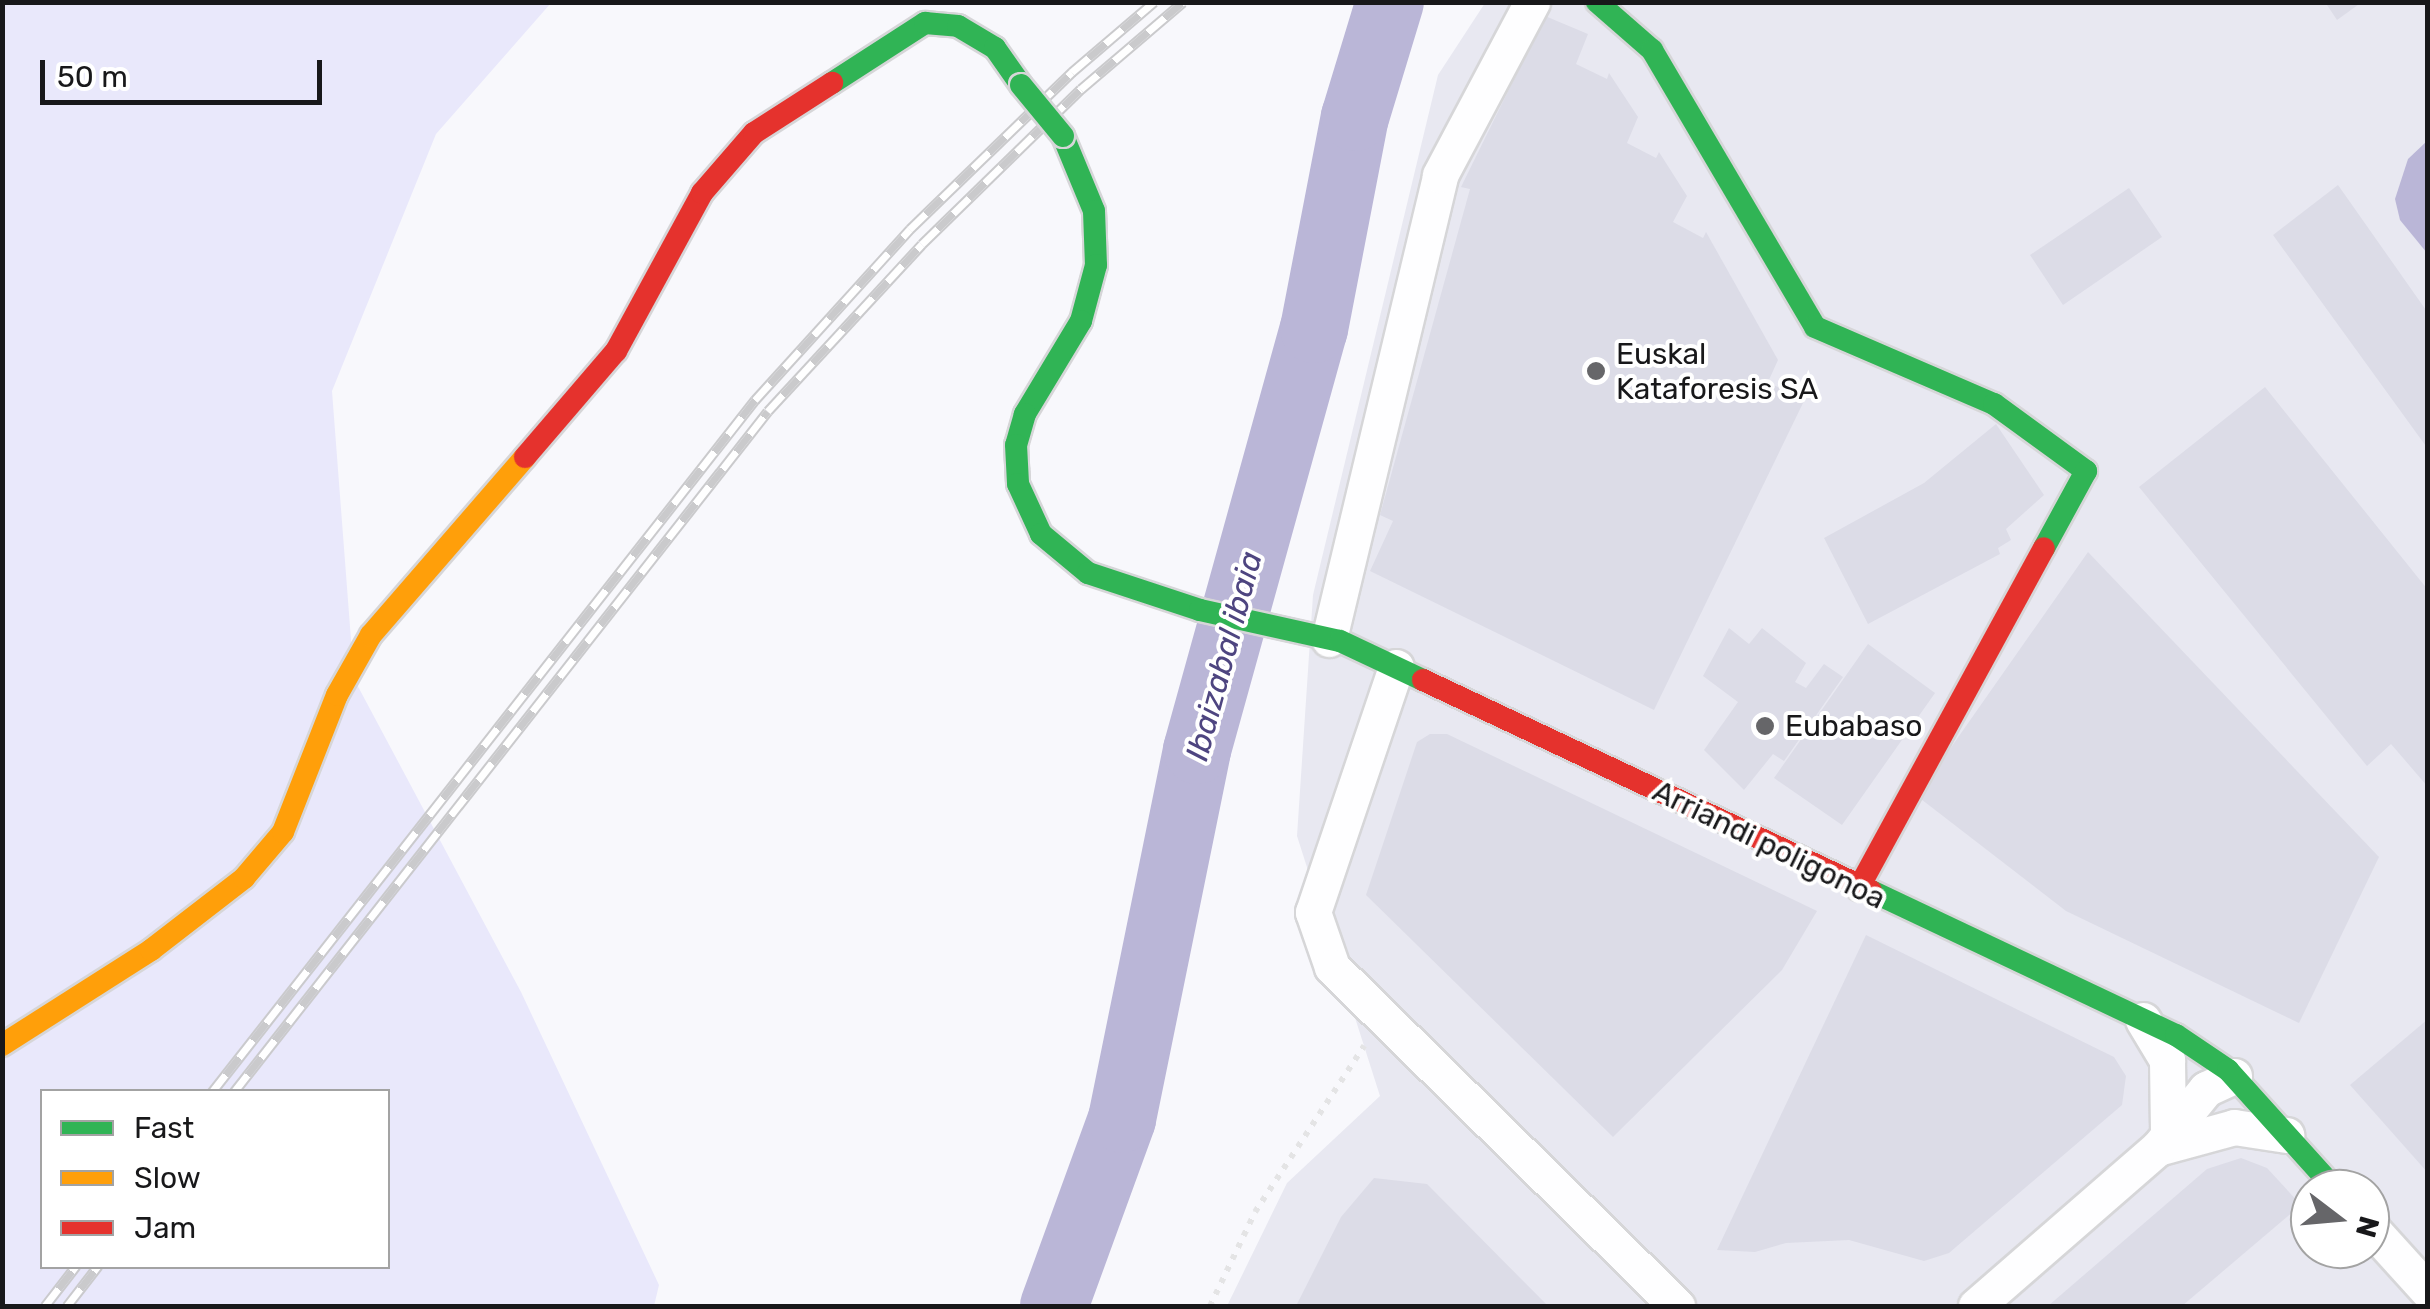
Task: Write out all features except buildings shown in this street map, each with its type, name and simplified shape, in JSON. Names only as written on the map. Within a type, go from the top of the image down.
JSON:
[{"type":"street","points":[[1329,638],[1440,176],[1532,2]]},
{"type":"street","points":[[1597,2],[1652,50],[1815,327],[1994,404],[2086,471],[1858,889]]},
{"type":"street","name":"Arriandi poligonoa","points":[[2,1045],[26,1024],[151,950],[244,878],[283,832],[336,695],[371,635],[616,351],[702,194],[754,133],[925,23],[958,26],[996,48],[1062,136],[1094,211],[1096,264],[1081,321],[1025,414],[1016,445],[1018,484],[1041,534],[1088,573],[1200,610],[1329,638],[1396,666],[1858,889],[2143,1020],[2234,1076],[2317,1169]]},
{"type":"street","points":[[1396,666],[1313,912],[1332,967],[1677,1306]]},
{"type":"street","points":[[2143,1020],[2167,1060],[2171,1140]]},
{"type":"street","points":[[1976,1306],[2171,1140],[2223,1103],[2234,1076]]},
{"type":"street","points":[[2171,1140],[2234,1127],[2286,1135]]},
{"type":"street","points":[[2390,1249],[2428,1291]]},
{"type":"path","points":[[1210,1306],[1256,1212],[1382,1017]]},
{"type":"shaded area","points":[[3,3],[551,3],[436,134],[332,391],[354,679],[521,992],[659,1285],[654,1306],[3,1306]]},
{"type":"shaded area","points":[[1485,3],[2427,3],[2427,1306],[1227,1306],[1287,1183],[1380,1096],[1297,836],[1313,595],[1438,75]]},
{"type":"shaded area","points":[[2427,141],[2427,253],[2400,220],[2395,199],[2408,159]]},
{"type":"waterway","name":"Ibaizabal ibaia","points":[[1054,1306],[1122,1119],[1197,750],[1314,329],[1355,117],[1390,2]]},
{"type":"railway","points":[[214,1089],[755,400],[910,229],[1072,72],[1154,2]]},
{"type":"railway","points":[[236,1089],[768,411],[922,244],[1081,89],[1183,2]]},
{"type":"railway","points":[[45,1306],[74,1269]]},
{"type":"railway","points":[[67,1306],[96,1269]]},
{"type":"traffic: fast","points":[[1597,2],[1652,50],[1815,327],[1994,404],[2086,471],[2044,548]]},
{"type":"traffic: fast","points":[[832,83],[925,23],[958,26],[995,48],[1021,85]]},
{"type":"traffic: fast","points":[[1021,85],[1063,136]]},
{"type":"traffic: fast","points":[[1063,136],[1094,211],[1096,265],[1081,321],[1025,414],[1016,445],[1018,484],[1041,534],[1088,573],[1200,610],[1340,641],[1423,680]]},
{"type":"traffic: fast","points":[[1871,891],[2176,1035],[2228,1070],[2317,1169]]},
{"type":"traffic: slow","points":[[2,1045],[151,950],[244,878],[283,832],[337,695],[371,635],[525,457]]},
{"type":"traffic: jam","points":[[525,457],[616,351],[702,193],[754,133],[832,83]]},
{"type":"traffic: jam","points":[[1858,889],[2044,548]]},
{"type":"traffic: jam","points":[[1423,680],[1871,891]]},
{"type":"place","name":"Euskal Kataforesis SA","points":[[1596,371]]},
{"type":"place","name":"Eubabaso","points":[[1765,726]]}]
